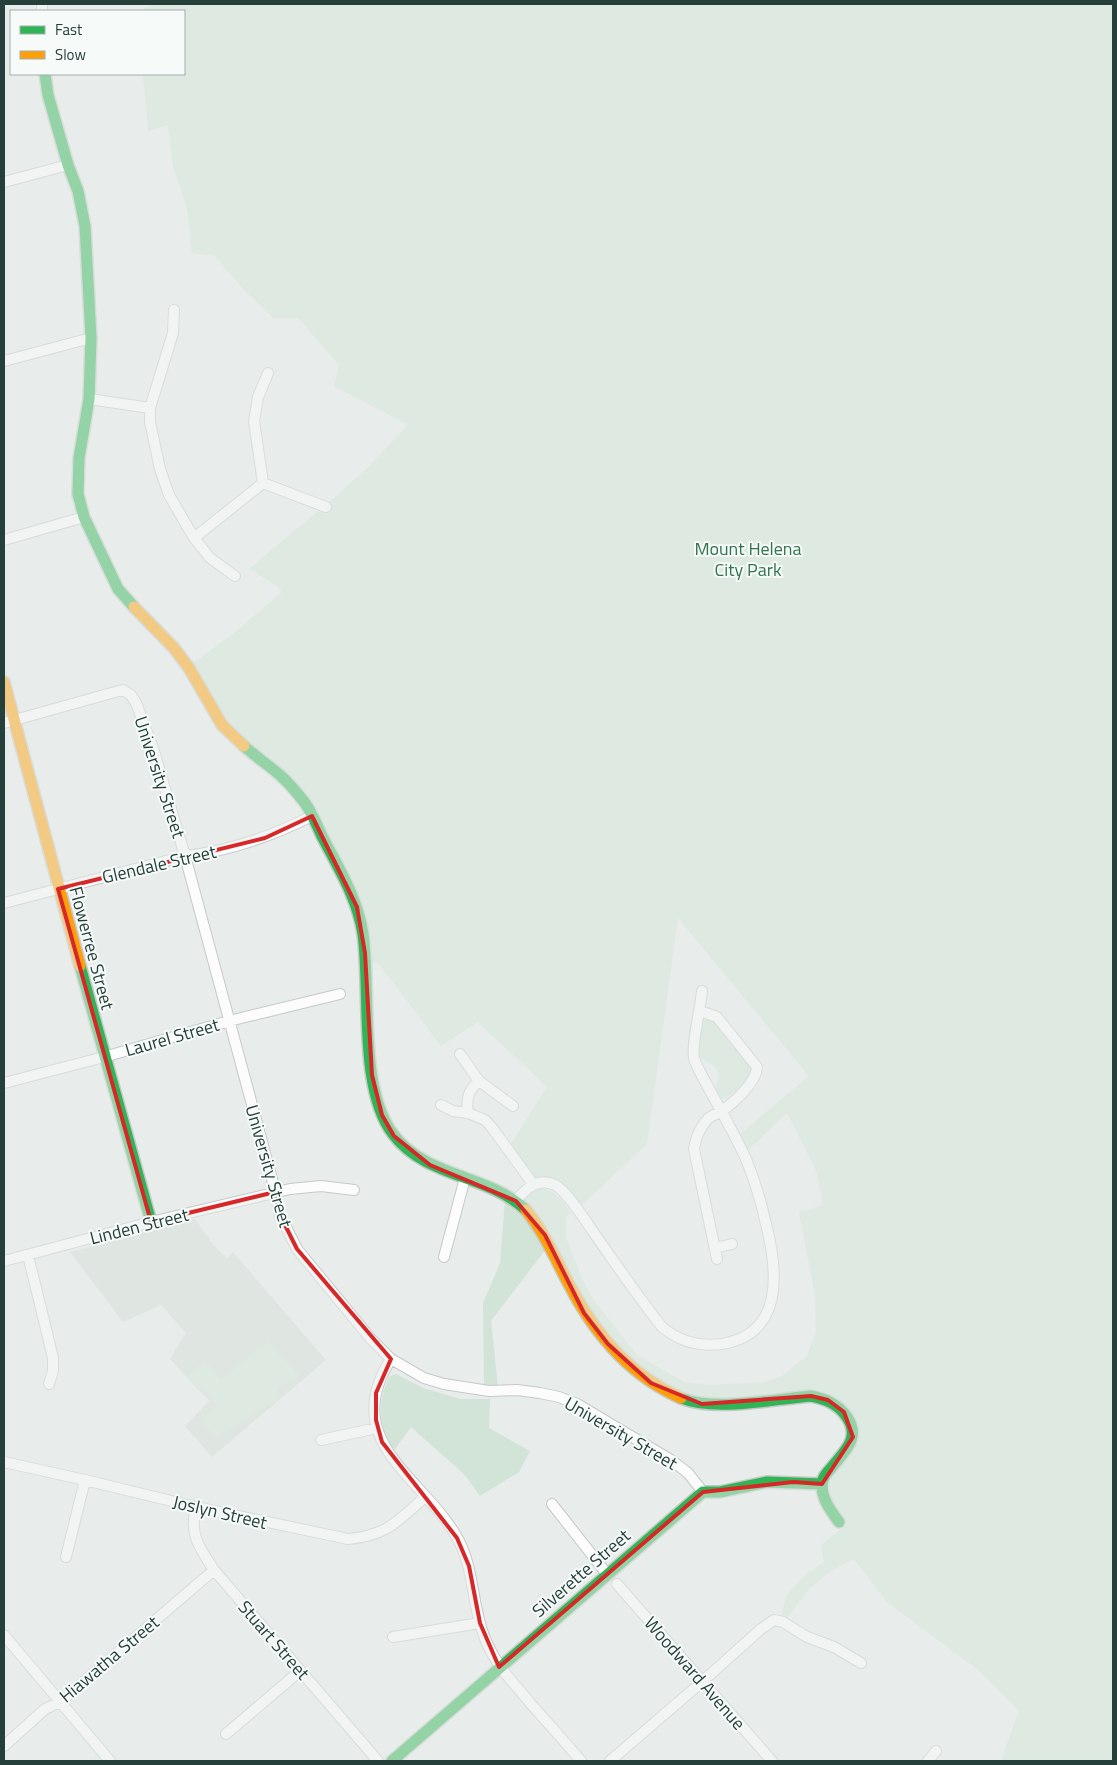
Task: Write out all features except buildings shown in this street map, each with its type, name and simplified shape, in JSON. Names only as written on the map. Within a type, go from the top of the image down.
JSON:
[{"type":"street","points":[[45,75],[48,95],[68,165],[78,191],[84,226],[89,280],[91,338],[89,399],[79,458],[78,494],[84,517],[118,589],[174,648],[189,668],[222,726],[247,749],[282,776],[305,803],[312,816],[357,907],[363,932],[372,1075],[382,1115],[394,1136],[417,1158],[430,1165],[480,1183],[516,1201],[534,1220],[544,1235],[584,1313],[608,1344],[635,1371],[651,1383],[680,1398],[702,1404],[811,1396],[828,1400],[844,1412],[851,1424],[853,1437],[823,1478],[822,1484],[826,1504],[839,1522]]},
{"type":"street","points":[[4,182],[68,165]]},
{"type":"street","points":[[174,310],[173,333],[150,408],[150,422],[160,469],[168,495],[194,538],[210,558],[235,576]]},
{"type":"street","points":[[4,361],[91,338]]},
{"type":"street","points":[[263,483],[254,421],[258,397],[268,373]]},
{"type":"street","points":[[89,399],[150,408]]},
{"type":"street","points":[[194,538],[263,483]]},
{"type":"street","points":[[263,483],[326,506]]},
{"type":"street","points":[[4,540],[84,517]]},
{"type":"street","name":"Flowerree Street","points":[[4,682],[9,721],[151,1222]]},
{"type":"street","name":"University Street","points":[[9,721],[123,690],[131,695],[153,748],[185,856],[280,1215],[297,1249],[371,1340],[391,1359],[424,1378],[444,1384],[489,1391],[517,1390],[559,1396],[577,1404],[671,1460],[688,1474],[703,1492]]},
{"type":"street","name":"Glendale Street","points":[[4,903],[185,856],[206,854],[265,838],[312,816]]},
{"type":"street","points":[[516,1201],[525,1189],[533,1184],[555,1185],[562,1190],[653,1315],[669,1333],[686,1341],[705,1346],[740,1339],[756,1327],[766,1313],[774,1293],[775,1270],[772,1249],[756,1188],[746,1159],[694,1057],[702,991]]},
{"type":"street","name":"Laurel Street","points":[[4,1083],[229,1021],[340,994]]},
{"type":"street","points":[[700,1011],[717,1017],[757,1067],[752,1082],[721,1111],[708,1118],[696,1135],[694,1149],[718,1259]]},
{"type":"street","points":[[460,1054],[479,1081],[513,1106]]},
{"type":"street","points":[[468,1113],[466,1098],[472,1087],[479,1081]]},
{"type":"street","points":[[441,1105],[453,1111],[468,1113],[486,1120],[533,1184]]},
{"type":"street","points":[[444,1257],[465,1178]]},
{"type":"street","name":"Linden Street","points":[[4,1262],[151,1222],[290,1188],[321,1186],[354,1190]]},
{"type":"street","points":[[715,1248],[732,1244]]},
{"type":"street","points":[[28,1255],[53,1358],[53,1372],[49,1384]]},
{"type":"street","points":[[391,1359],[384,1370],[376,1393],[375,1408],[377,1428],[388,1453],[449,1525],[463,1549],[484,1637],[499,1667],[581,1761]]},
{"type":"street","points":[[321,1440],[377,1428]]},
{"type":"street","name":"Joslyn Street","points":[[4,1462],[196,1507],[348,1539],[371,1536],[391,1526],[425,1497]]},
{"type":"street","points":[[66,1557],[85,1480]]},
{"type":"street","points":[[703,1492],[720,1492],[767,1482],[822,1484]]},
{"type":"street","name":"Silverette Street","points":[[392,1761],[703,1492]]},
{"type":"street","points":[[552,1504],[607,1574]]},
{"type":"street","name":"Stuart Street","points":[[196,1507],[194,1517],[196,1543],[214,1570],[378,1761]]},
{"type":"street","name":"Hiawatha Street","points":[[4,1746],[46,1709],[60,1702],[214,1570]]},
{"type":"street","name":"Woodward Avenue","points":[[617,1584],[772,1761]]},
{"type":"street","points":[[610,1761],[761,1628],[774,1620],[783,1622],[807,1637],[834,1647],[861,1663]]},
{"type":"street","points":[[393,1637],[480,1623]]},
{"type":"street","points":[[4,1635],[110,1761]]},
{"type":"street","points":[[226,1734],[300,1670]]},
{"type":"street","points":[[928,1761],[936,1751]]},
{"type":"highlighted area","points":[[312,816],[357,907],[365,953],[372,1075],[382,1115],[394,1136],[430,1165],[516,1201],[545,1235],[584,1313],[608,1344],[651,1383],[702,1404],[811,1396],[828,1400],[844,1412],[853,1437],[822,1484],[793,1482],[703,1492],[499,1667],[480,1623],[469,1566],[457,1538],[382,1442],[376,1420],[376,1393],[391,1359],[297,1249],[280,1215],[275,1192],[151,1222],[58,889],[265,838]]},
{"type":"shaded area","points":[[195,1219],[214,1246],[227,1258],[233,1252],[326,1360],[212,1457],[185,1426],[209,1401],[170,1359],[186,1333],[161,1305],[123,1322],[70,1252]]},
{"type":"green space","name":"Mount Helena City Park","points":[[149,4],[1113,4],[1113,1761],[1001,1761],[1019,1711],[977,1669],[887,1602],[854,1559],[829,1572],[809,1589],[787,1618],[781,1616],[787,1594],[805,1575],[824,1562],[821,1545],[846,1525],[831,1502],[829,1493],[832,1477],[854,1449],[839,1400],[693,1398],[647,1376],[600,1329],[524,1202],[527,1193],[542,1189],[553,1192],[562,1201],[571,1213],[566,1217],[566,1238],[593,1299],[637,1355],[684,1382],[711,1385],[764,1382],[782,1376],[807,1356],[816,1333],[815,1296],[799,1212],[823,1205],[817,1173],[787,1113],[746,1152],[739,1135],[809,1076],[678,918],[647,1144],[580,1207],[544,1178],[530,1177],[511,1144],[547,1087],[478,1022],[441,1046],[379,964],[370,961],[367,933],[312,808],[226,725],[191,665],[239,629],[282,592],[276,585],[249,569],[335,497],[367,468],[408,425],[334,386],[339,365],[298,318],[273,318],[243,289],[215,256],[192,253],[187,208],[173,166],[168,125],[148,131],[143,75],[185,75],[185,10],[141,10],[148,7]]},
{"type":"green space","points":[[711,1019],[752,1068],[751,1078],[726,1099],[719,1097],[715,1091],[718,1078],[715,1067],[697,1054],[701,1024],[703,1021]]},
{"type":"green space","points":[[505,1200],[523,1213],[546,1249],[491,1321],[498,1387],[484,1387],[483,1303],[500,1263]]},
{"type":"green space","points":[[268,1341],[299,1376],[278,1388],[276,1401],[216,1437],[202,1422],[217,1404],[202,1388],[198,1390],[186,1377],[205,1361],[221,1380]]},
{"type":"green space","points":[[396,1374],[423,1388],[460,1399],[490,1399],[489,1428],[530,1451],[519,1472],[480,1496],[464,1474],[411,1427],[392,1453],[382,1424],[381,1405],[390,1376]]},
{"type":"traffic: fast","points":[[45,75],[48,95],[68,165],[78,191],[85,226],[91,338],[89,399],[79,458],[78,494],[84,517],[118,589],[134,607]]},
{"type":"traffic: fast","points":[[244,746],[285,780],[305,803],[341,871],[357,908],[363,934],[365,957],[370,1065],[382,1114],[393,1134],[422,1159],[494,1189],[511,1198],[526,1210]]},
{"type":"traffic: fast","points":[[80,966],[151,1222]]},
{"type":"traffic: fast","points":[[681,1398],[695,1402],[727,1404],[811,1396],[836,1405],[847,1417],[851,1425],[852,1438],[846,1450],[825,1475],[822,1486],[824,1497],[839,1522]]},
{"type":"traffic: fast","points":[[392,1761],[703,1492],[720,1492],[767,1482],[822,1484]]},
{"type":"traffic: slow","points":[[134,607],[174,648],[189,668],[222,725],[244,746]]},
{"type":"traffic: slow","points":[[4,682],[80,966]]},
{"type":"traffic: slow","points":[[526,1210],[545,1237],[580,1304],[603,1337],[630,1366],[663,1389],[681,1398]]}]
